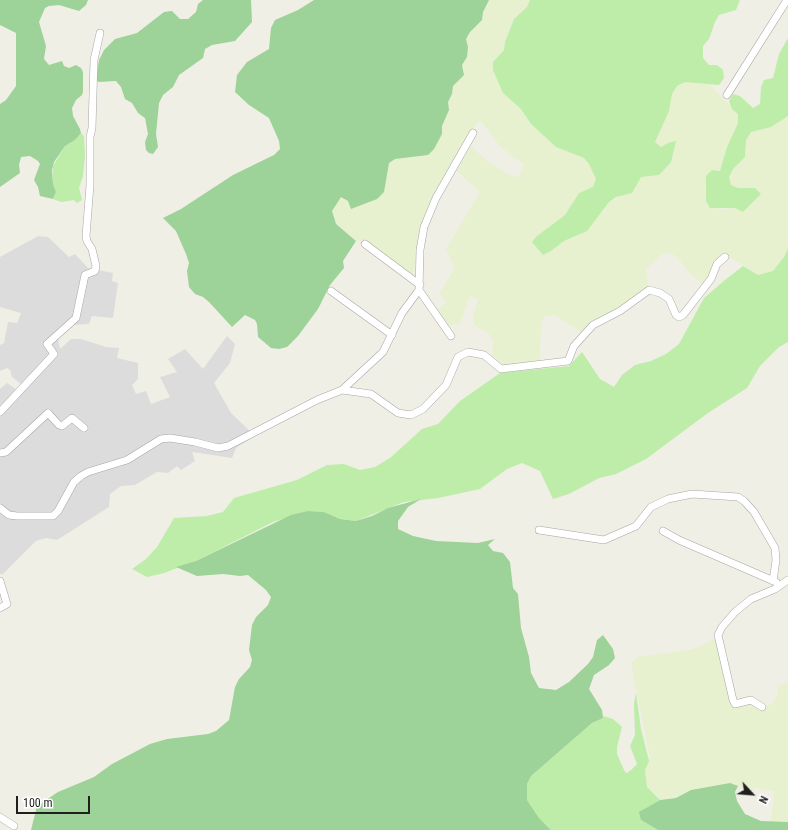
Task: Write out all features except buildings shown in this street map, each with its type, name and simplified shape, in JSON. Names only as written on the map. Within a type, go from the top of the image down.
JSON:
[{"type":"street","points":[[727,95],[787,0]]},
{"type":"street","points":[[0,412],[54,354],[48,344],[76,318],[85,275],[95,271],[96,266],[92,249],[86,236],[90,185],[90,137],[94,60],[100,33]]},
{"type":"street","points":[[0,508],[9,515],[53,516],[58,511],[74,482],[81,476],[88,472],[127,460],[161,439],[170,438],[218,448],[228,446],[317,400],[342,390],[376,361],[383,352],[402,313],[419,288],[420,250],[424,227],[436,198],[473,133]]},
{"type":"street","points":[[365,244],[419,288],[451,336]]},
{"type":"street","points":[[342,390],[371,394],[398,413],[411,414],[423,409],[446,385],[458,357],[468,352],[484,355],[501,369],[568,361],[574,346],[593,325],[620,311],[649,290],[660,293],[669,299],[676,315],[679,317],[683,315],[711,279],[718,264],[725,257]]},
{"type":"street","points":[[331,291],[392,335]]},
{"type":"street","points":[[0,453],[6,452],[48,413],[59,425],[62,426],[72,418],[84,428]]},
{"type":"street","points":[[539,530],[604,540],[636,526],[651,507],[668,499],[692,494],[738,497],[742,498],[754,512],[775,548],[776,560],[773,581]]},
{"type":"street","points":[[663,531],[773,581],[786,583]]},
{"type":"street","points":[[0,581],[7,604],[0,608]]},
{"type":"street","points":[[762,707],[752,700],[735,704],[718,635],[731,617],[756,596],[786,583]]},
{"type":"street","points":[[0,817],[14,826]]},
{"type":"shaded area","points":[[38,236],[48,237],[69,257],[75,254],[88,268],[113,273],[112,281],[118,283],[113,318],[92,316],[89,324],[73,325],[58,339],[60,349],[71,339],[81,339],[106,347],[119,348],[117,358],[138,363],[138,379],[132,385],[136,394],[146,391],[151,404],[170,397],[160,377],[177,372],[168,359],[185,349],[203,369],[227,336],[235,344],[230,363],[214,383],[231,413],[255,436],[236,448],[232,458],[192,452],[195,461],[181,470],[177,466],[168,473],[157,472],[135,485],[121,486],[110,494],[109,507],[57,540],[46,538],[36,541],[3,574],[0,574],[0,389],[7,383],[17,390],[21,384],[12,377],[10,370],[7,368],[0,371],[0,345],[4,343],[8,322],[17,323],[21,313],[0,307],[0,257]]},
{"type":"green space","points":[[0,0],[88,0],[86,5],[79,11],[59,5],[49,6],[45,8],[39,22],[46,46],[44,59],[49,65],[62,61],[64,66],[69,68],[76,65],[81,68],[83,72],[82,95],[76,100],[72,108],[73,116],[81,133],[75,140],[65,146],[54,162],[52,170],[53,184],[56,192],[53,199],[40,196],[38,187],[34,180],[40,164],[30,156],[21,157],[19,165],[20,173],[0,187],[0,104],[6,100],[16,86],[16,33],[0,25]]},
{"type":"green space","points":[[203,0],[251,0],[252,22],[235,41],[212,45],[205,49],[203,58],[179,75],[173,87],[163,95],[159,103],[156,134],[158,147],[153,154],[149,153],[146,150],[145,142],[148,134],[145,118],[138,113],[132,103],[125,99],[121,87],[116,81],[99,82],[96,80],[99,60],[104,50],[115,39],[137,33],[164,12],[172,11],[180,19],[188,19],[196,12],[198,4]]},
{"type":"green space","points":[[314,0],[489,0],[483,12],[482,20],[470,32],[466,39],[468,47],[467,57],[462,65],[464,75],[453,86],[452,94],[448,102],[449,110],[442,126],[442,134],[434,149],[428,155],[395,159],[389,163],[384,192],[377,199],[351,209],[348,201],[341,197],[332,211],[336,224],[356,241],[343,261],[344,268],[330,285],[318,309],[298,336],[287,347],[279,349],[271,348],[258,337],[257,324],[255,320],[245,315],[232,327],[209,302],[203,297],[195,294],[189,287],[187,271],[189,263],[186,254],[176,231],[163,218],[181,209],[233,175],[274,155],[280,149],[279,141],[269,118],[249,105],[235,92],[237,75],[247,62],[269,49],[271,28],[275,20],[298,10]]},
{"type":"green space","points":[[489,0],[530,0],[527,7],[514,19],[505,42],[504,50],[493,62],[494,70],[503,93],[521,109],[531,124],[556,147],[584,158],[589,164],[596,179],[593,187],[579,193],[565,215],[537,236],[551,251],[564,241],[580,235],[603,211],[609,202],[624,195],[641,177],[659,175],[668,143],[661,147],[655,142],[671,103],[672,94],[677,86],[685,82],[693,82],[710,85],[738,114],[738,123],[727,147],[720,171],[712,170],[705,184],[706,201],[719,209],[735,208],[743,211],[761,194],[755,188],[738,188],[731,185],[729,177],[733,169],[745,157],[746,140],[751,132],[771,127],[788,116],[788,248],[784,257],[773,271],[758,275],[727,255],[716,260],[708,279],[703,284],[689,273],[678,258],[671,253],[661,255],[646,270],[648,288],[581,332],[554,315],[545,316],[541,324],[540,361],[503,365],[492,355],[493,340],[488,333],[474,325],[473,317],[478,300],[470,296],[460,323],[448,326],[438,309],[446,302],[439,293],[453,272],[453,264],[446,249],[480,192],[457,171],[471,146],[487,161],[511,176],[519,177],[524,164],[499,145],[481,121],[477,122],[432,202],[422,223],[413,276],[364,240],[356,241],[336,224],[332,211],[341,197],[348,201],[385,184],[386,171],[389,163],[395,159],[428,155],[442,134],[442,126],[449,110],[448,102],[452,94],[453,86],[464,74],[462,65],[467,57],[468,47],[466,39],[470,32],[482,20],[483,12]]},
{"type":"green space","points":[[530,0],[740,0],[736,10],[719,15],[709,39],[703,46],[703,58],[709,65],[717,65],[723,70],[724,78],[719,85],[685,82],[677,86],[672,94],[669,111],[655,142],[661,147],[676,141],[671,162],[659,175],[641,177],[632,193],[616,197],[609,202],[587,231],[564,241],[543,255],[532,242],[537,236],[565,215],[579,193],[593,187],[596,179],[589,164],[584,158],[556,147],[531,124],[521,109],[503,93],[493,70],[493,62],[504,50],[505,42],[514,19],[527,7]]},
{"type":"green space","points":[[788,38],[788,116],[771,127],[751,132],[746,140],[745,157],[733,169],[729,177],[731,185],[738,188],[755,188],[761,194],[743,212],[735,208],[710,208],[706,201],[706,176],[712,170],[720,171],[727,147],[738,123],[738,114],[732,109],[729,101],[733,94],[740,96],[753,108],[760,104],[761,87],[764,80],[773,78],[779,54]]},
{"type":"green space","points":[[81,133],[84,136],[85,156],[83,176],[79,188],[82,200],[77,203],[74,200],[62,202],[55,200],[53,199],[56,192],[53,184],[53,166],[65,146],[75,140]]},
{"type":"green space","points":[[788,248],[788,342],[779,347],[760,366],[747,388],[708,413],[646,459],[616,474],[599,478],[569,494],[553,499],[540,471],[522,463],[507,469],[480,489],[438,498],[404,502],[356,521],[340,519],[324,512],[308,511],[273,522],[196,561],[164,573],[147,577],[132,569],[146,559],[157,547],[174,518],[207,516],[223,512],[234,498],[297,480],[327,465],[344,464],[360,470],[375,467],[390,458],[422,429],[438,424],[460,401],[500,373],[569,366],[582,352],[600,379],[614,387],[622,375],[635,365],[651,361],[666,354],[679,344],[704,298],[725,280],[743,266],[758,275],[773,271],[784,257]]},
{"type":"green space","points":[[421,499],[408,507],[398,521],[398,529],[413,536],[436,541],[478,543],[495,539],[488,545],[493,551],[503,553],[510,562],[513,588],[518,594],[521,628],[529,657],[531,673],[539,688],[556,690],[569,682],[588,664],[593,657],[597,640],[603,635],[613,649],[615,658],[609,665],[594,675],[589,689],[602,710],[603,718],[592,723],[531,776],[527,784],[527,800],[539,818],[551,830],[31,830],[37,806],[58,792],[94,777],[112,764],[150,744],[167,739],[208,734],[216,731],[229,720],[235,687],[239,679],[250,667],[252,660],[249,650],[252,625],[256,617],[268,605],[271,597],[266,590],[248,575],[240,576],[223,574],[197,576],[176,567],[196,561],[291,515],[308,511],[324,512],[340,519],[356,521],[372,516],[388,508]]},
{"type":"green space","points":[[716,638],[732,701],[736,708],[750,702],[766,707],[774,702],[778,693],[778,686],[788,682],[788,822],[769,822],[772,813],[774,791],[757,788],[747,790],[730,783],[691,790],[676,798],[660,800],[647,787],[645,770],[650,758],[631,664],[637,657],[689,650],[702,646]]},
{"type":"green space","points":[[636,693],[641,729],[649,761],[645,770],[647,787],[660,800],[646,808],[641,820],[658,830],[551,830],[539,818],[527,800],[527,784],[531,776],[592,723],[603,718],[603,716],[613,719],[622,727],[617,747],[617,754],[625,772],[627,773],[631,770],[637,764],[630,746],[635,735],[634,703]]},
{"type":"green space","points":[[730,783],[738,786],[735,792],[737,801],[745,814],[761,821],[788,822],[788,830],[658,830],[641,820],[639,812],[660,800],[676,798],[691,790]]}]
